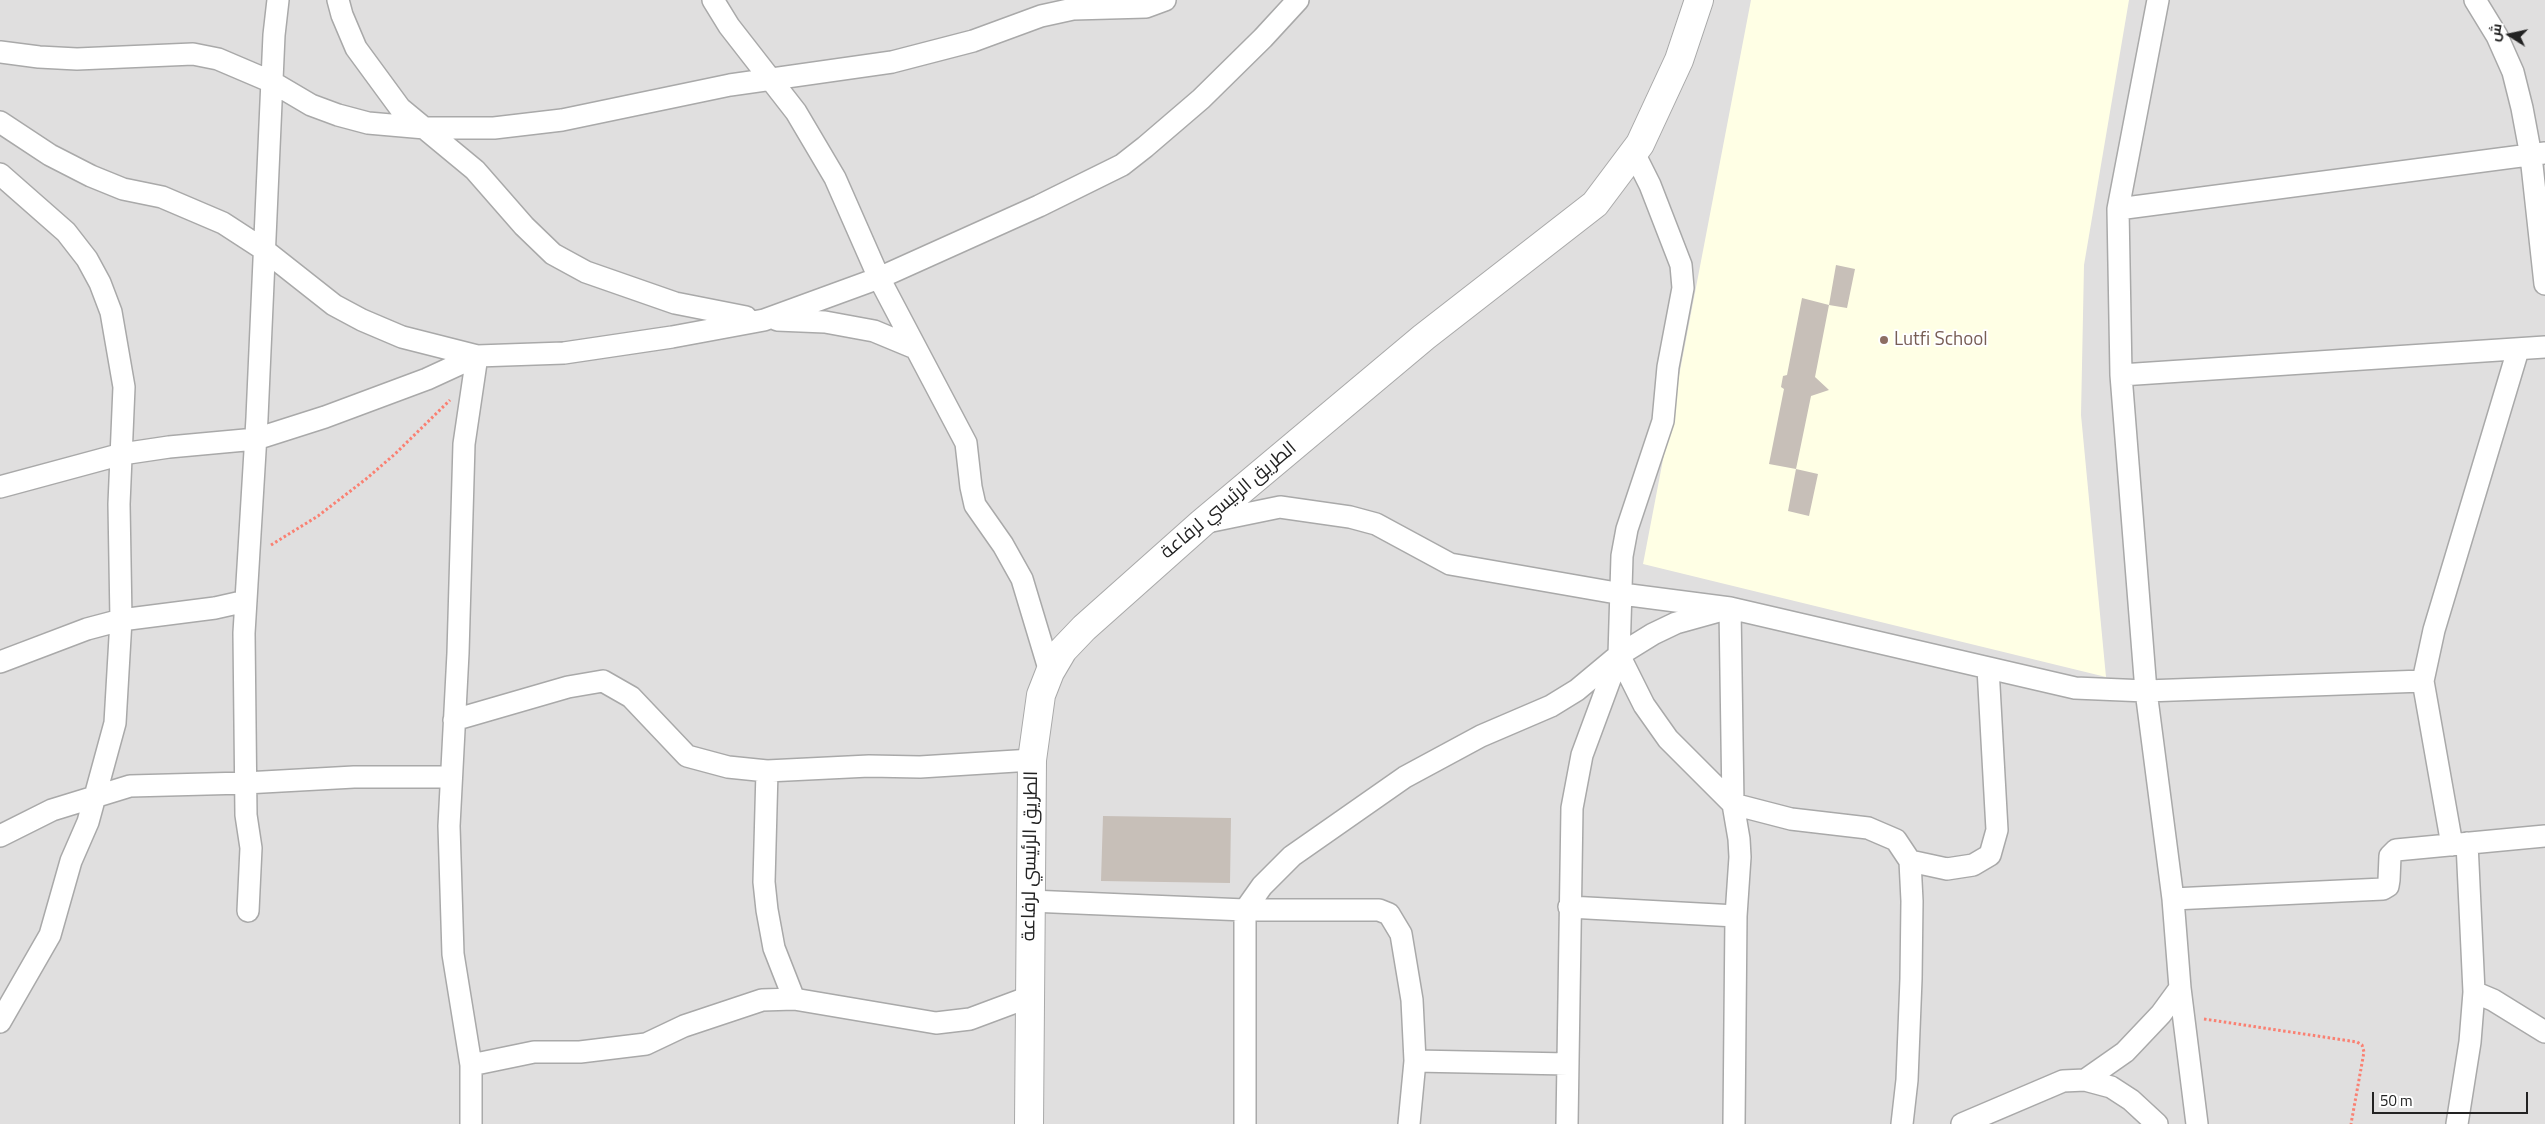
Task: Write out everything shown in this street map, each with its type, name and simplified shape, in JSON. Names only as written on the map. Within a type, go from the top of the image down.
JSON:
[{"type":"street","points":[[248,911],[251,848],[246,815],[244,633],[256,439],[263,248],[278,0]]},
{"type":"street","points":[[338,0],[342,15],[356,48],[378,81],[400,108],[475,170],[524,226],[553,254],[586,272],[675,303],[764,320],[825,322],[874,331],[915,348]]},
{"type":"street","points":[[713,0],[729,26],[796,112],[835,178],[879,278],[966,443],[975,504],[1003,544],[1022,580],[1050,672]]},
{"type":"street","points":[[0,52],[77,59],[193,54],[218,59],[272,82],[312,105],[338,115],[368,123],[425,128],[494,128],[562,120],[770,79],[892,62],[973,41],[1041,16],[1074,9],[1146,7],[1165,0]]},
{"type":"street","points":[[0,122],[50,155],[91,176],[123,189],[162,196],[223,223],[263,248],[311,288],[362,320],[402,337],[476,356],[564,353],[672,337],[764,320],[879,278],[1039,206],[1122,165],[1201,99],[1263,38],[1298,0]]},
{"type":"street","name":"الطريق الرئيسي لرفاعة","points":[[1029,1124],[1032,760],[1041,695],[1050,672],[1063,650],[1084,628],[1202,523],[1424,337],[1595,204],[1640,144],[1678,60],[1698,0]]},
{"type":"street","points":[[2158,0],[2118,209],[2120,375],[2146,691],[2173,899],[2180,988],[2197,1124]]},
{"type":"street","points":[[2475,0],[2497,36],[2513,72],[2538,154],[2545,284]]},
{"type":"street","points":[[1567,1124],[1572,808],[1580,764],[1619,654],[1622,556],[1627,529],[1663,421],[1668,367],[1683,288],[1681,265],[1650,185],[1634,153]]},
{"type":"street","points":[[2118,209],[2538,154]]},
{"type":"street","points":[[0,174],[66,232],[87,259],[100,282],[111,312],[120,352],[124,387],[119,504],[122,580],[121,620],[115,723],[97,795],[88,822],[71,861],[50,935],[0,1022]]},
{"type":"street","points":[[2120,375],[2545,347]]},
{"type":"street","points":[[2457,1124],[2470,1042],[2474,992],[2460,844],[2423,681],[2434,630],[2518,350]]},
{"type":"street","points":[[471,1124],[471,1065],[453,954],[449,826],[450,777],[458,653],[464,444],[476,356]]},
{"type":"street","points":[[0,486],[122,454],[169,446],[256,439],[325,417],[427,379],[476,356]]},
{"type":"street","points":[[1202,523],[1280,507],[1350,517],[1376,524],[1450,564],[1622,594],[1730,608],[2075,688],[2146,691],[2423,681]]},
{"type":"street","points":[[0,662],[87,629],[121,620],[215,608],[246,601]]},
{"type":"street","points":[[1245,1124],[1245,910],[1262,886],[1292,856],[1405,777],[1481,736],[1551,706],[1577,690],[1619,654],[1676,623],[1730,608]]},
{"type":"street","points":[[1730,608],[1733,804],[1740,839],[1736,916],[1734,1124]]},
{"type":"street","points":[[1619,654],[1644,705],[1668,740],[1733,804],[1791,820],[1868,828],[1896,840],[1910,861],[1912,979],[1907,1080],[1902,1124]]},
{"type":"street","points":[[1910,861],[1947,869],[1972,865],[1990,855],[1997,830],[1988,668]]},
{"type":"street","points":[[454,720],[568,687],[603,682],[631,697],[687,756],[728,767],[767,771],[869,766],[920,767],[1032,760]]},
{"type":"street","points":[[767,771],[764,882],[774,948],[794,999]]},
{"type":"street","points":[[0,836],[52,810],[130,786],[245,783],[354,776],[450,777]]},
{"type":"street","points":[[2173,899],[2383,889],[2388,886],[2392,852],[2545,836]]},
{"type":"street","points":[[1030,901],[1245,910],[1379,910],[1389,914],[1401,934],[1412,1000],[1415,1060],[1409,1124]]},
{"type":"street","points":[[1569,907],[1736,916]]},
{"type":"street","points":[[2085,1080],[2125,1052],[2161,1014],[2180,988]]},
{"type":"street","points":[[2474,992],[2493,1000],[2545,1032]]},
{"type":"street","points":[[471,1065],[534,1052],[580,1052],[646,1044],[684,1026],[762,1000],[794,999],[936,1023],[970,1018],[1030,997]]},
{"type":"street","points":[[1415,1060],[1568,1064]]},
{"type":"street","points":[[1962,1124],[2063,1081],[2085,1080],[2111,1088],[2131,1100],[2157,1124]]},
{"type":"path","points":[[249,558],[318,516],[366,479],[473,380]]},
{"type":"path","points":[[2184,1016],[2357,1042],[2362,1046],[2364,1052],[2351,1124]]},
{"type":"shaded area","points":[[0,0],[2545,0],[2545,1124],[0,1124]]},
{"type":"shaded area","name":"Lutfi School","points":[[1751,0],[2129,0],[2084,265],[2081,415],[2106,677],[1643,564]]},
{"type":"building","points":[[1836,265],[1855,269],[1847,308],[1829,305]]},
{"type":"building","points":[[1802,298],[1829,305],[1815,377],[1829,390],[1811,396],[1796,469],[1769,464],[1784,389],[1781,387],[1783,376],[1787,375]]},
{"type":"building","points":[[1796,469],[1818,474],[1809,516],[1788,511]]},
{"type":"building","points":[[1103,816],[1231,818],[1230,883],[1101,881]]},
{"type":"place","name":"Lutfi School","points":[[1884,340]]}]
